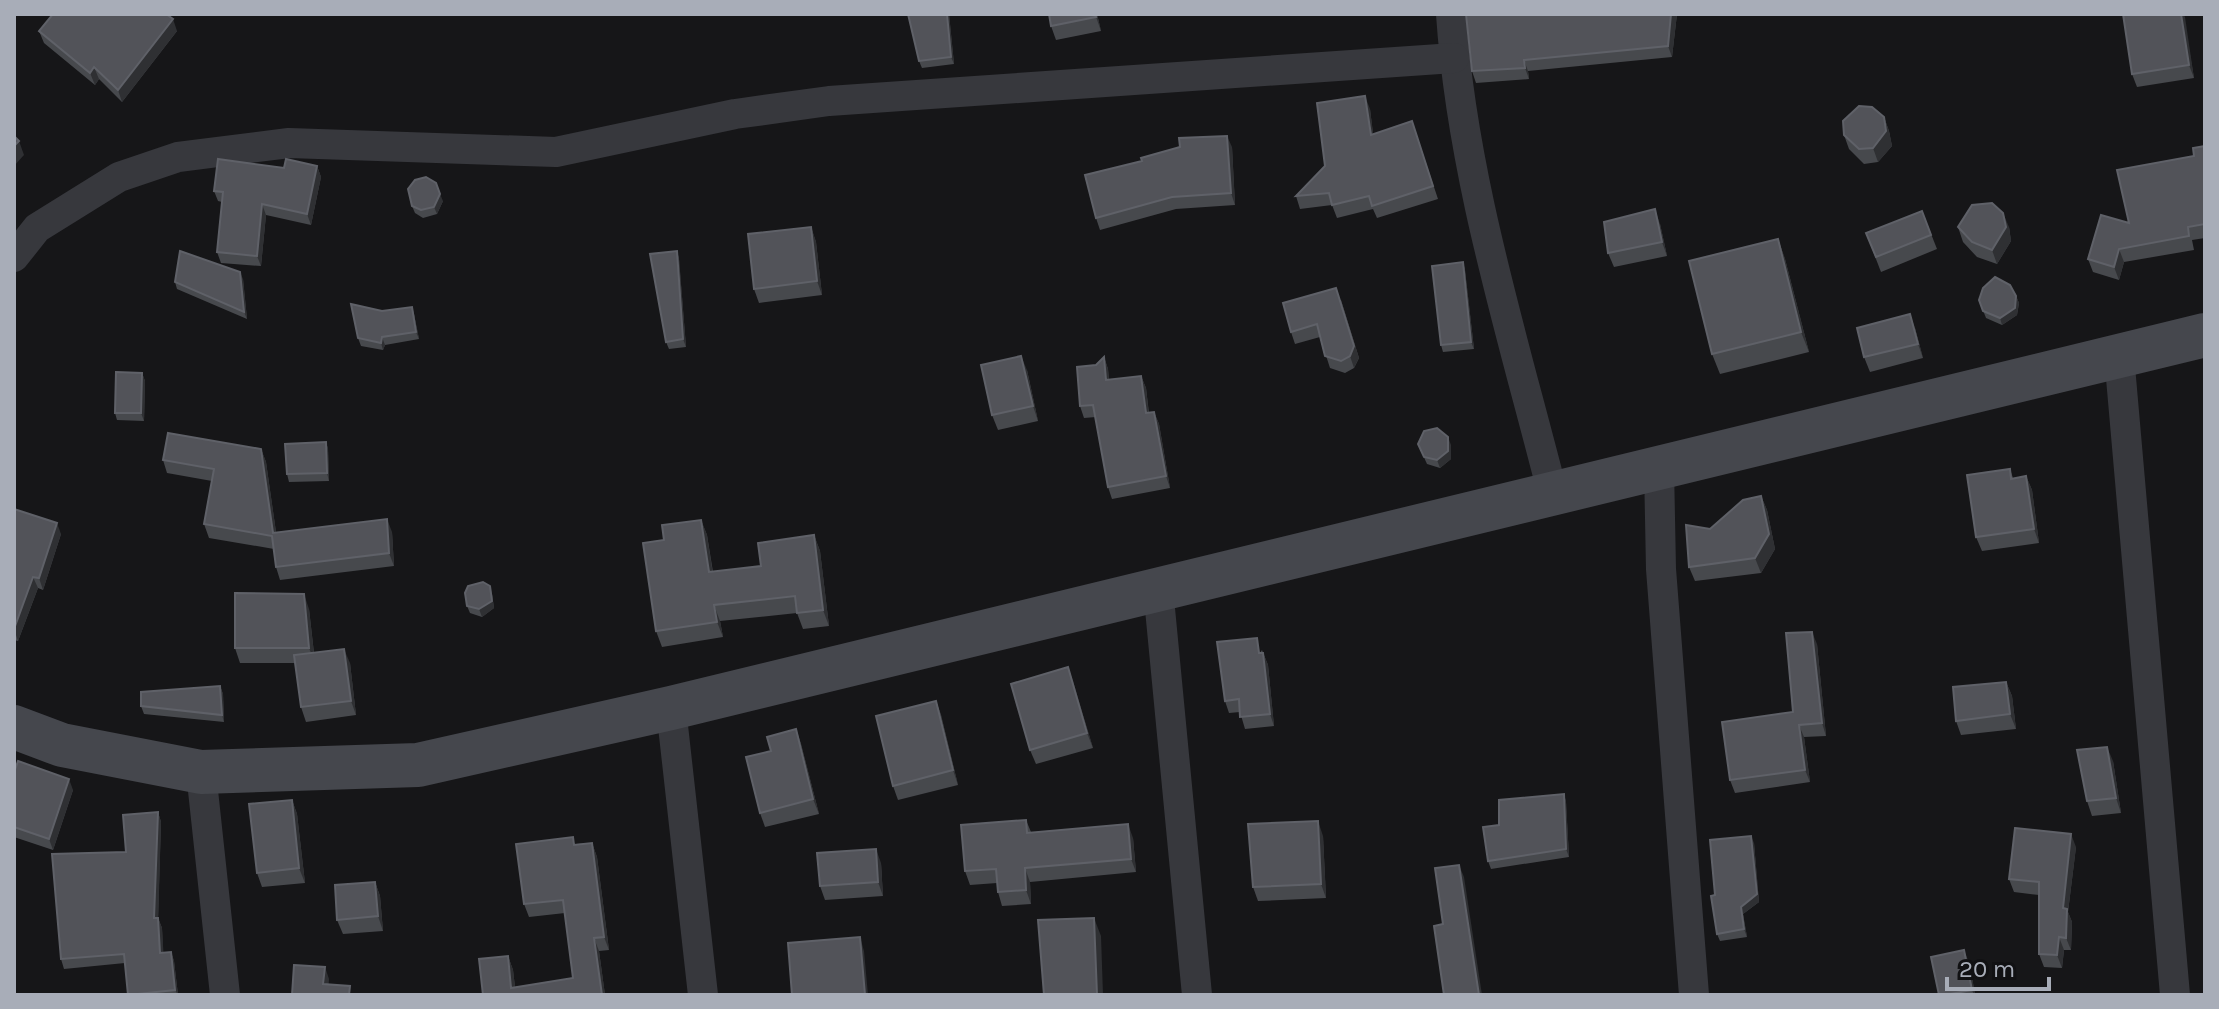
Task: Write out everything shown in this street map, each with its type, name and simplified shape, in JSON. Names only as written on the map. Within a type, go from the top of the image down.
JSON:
[{"type":"main road","points":[[14,727],[62,745],[201,772],[418,765],[671,708],[2205,335]]},
{"type":"street","points":[[1451,14],[1454,58],[1481,208],[1553,495]]},
{"type":"street","points":[[14,257],[37,228],[119,177],[178,157],[289,143],[556,152],[735,114],[829,101],[1454,58]]},
{"type":"street","points":[[2119,355],[2175,995]]},
{"type":"street","points":[[1659,467],[1668,675],[1694,995]]},
{"type":"street","points":[[1158,588],[1197,995]]},
{"type":"street","points":[[671,708],[703,995]]},
{"type":"street","points":[[201,772],[225,995]]},
{"type":"building","points":[[53,14],[166,14],[173,19],[118,90],[94,67],[90,73],[39,31]]},
{"type":"building","points":[[908,14],[947,14],[951,57],[919,61]]},
{"type":"building","points":[[1049,14],[1095,14],[1096,17],[1051,26]]},
{"type":"building","points":[[1466,14],[1671,14],[1668,46],[1524,60],[1525,68],[1472,71]]},
{"type":"building","points":[[2123,14],[2181,14],[2189,65],[2132,74]]},
{"type":"building","points":[[1365,96],[1371,135],[1412,121],[1433,186],[1372,206],[1369,196],[1332,205],[1329,193],[1296,196],[1325,166],[1317,103]]},
{"type":"building","points":[[1859,106],[1872,107],[1884,117],[1886,131],[1873,148],[1859,149],[1844,135],[1843,121]]},
{"type":"building","points":[[1227,136],[1231,193],[1172,197],[1096,218],[1085,175],[1142,161],[1141,158],[1180,147],[1179,138]]},
{"type":"building","points":[[2205,146],[2205,224],[2188,227],[2189,236],[2119,249],[2114,267],[2088,259],[2101,215],[2129,223],[2117,170],[2194,156],[2193,148]]},
{"type":"building","points":[[218,159],[284,168],[286,159],[317,166],[307,214],[262,204],[257,256],[217,252],[223,192],[214,191]]},
{"type":"building","points":[[426,177],[436,183],[440,194],[434,207],[421,210],[412,206],[408,189],[415,180]]},
{"type":"building","points":[[1992,203],[2003,213],[2006,227],[1992,250],[1972,242],[1958,227],[1972,205]]},
{"type":"building","points":[[1655,209],[1662,242],[1608,253],[1604,222]]},
{"type":"building","points":[[1922,211],[1931,235],[1876,257],[1866,233]]},
{"type":"building","points":[[811,227],[817,281],[754,289],[748,234]]},
{"type":"building","points":[[1778,239],[1801,332],[1712,354],[1689,261]]},
{"type":"building","points":[[180,251],[240,272],[244,312],[175,282]]},
{"type":"building","points":[[677,251],[683,339],[666,342],[650,254]]},
{"type":"building","points":[[1463,262],[1471,342],[1441,345],[1432,266]]},
{"type":"building","points":[[1995,277],[2010,285],[2016,296],[2015,308],[2000,318],[1983,311],[1979,300],[1983,288]]},
{"type":"building","points":[[1336,288],[1354,346],[1350,356],[1341,361],[1325,356],[1317,324],[1291,332],[1283,303]]},
{"type":"building","points":[[351,304],[382,311],[412,307],[416,332],[382,337],[381,343],[358,338]]},
{"type":"building","points":[[1910,314],[1918,344],[1864,357],[1857,328]]},
{"type":"building","points":[[1021,356],[1033,406],[992,415],[981,365]]},
{"type":"building","points":[[1104,357],[1106,380],[1141,376],[1146,413],[1154,412],[1166,476],[1108,487],[1093,405],[1080,406],[1077,367],[1096,365]]},
{"type":"building","points":[[116,372],[142,373],[141,413],[115,413]]},
{"type":"building","points":[[1437,428],[1448,437],[1448,451],[1437,460],[1424,457],[1418,444],[1424,431]]},
{"type":"building","points":[[168,433],[261,449],[273,533],[387,519],[389,553],[276,567],[272,536],[204,524],[214,469],[163,460]]},
{"type":"building","points":[[326,442],[327,473],[287,474],[285,444]]},
{"type":"building","points":[[2010,469],[2011,479],[2026,476],[2034,529],[1976,537],[1967,475]]},
{"type":"building","points":[[1761,496],[1769,534],[1755,558],[1689,567],[1686,525],[1710,529],[1743,500]]},
{"type":"building","points":[[14,509],[57,523],[39,578],[33,577],[14,629]]},
{"type":"building","points":[[701,520],[709,572],[761,566],[758,543],[814,535],[823,610],[797,613],[795,596],[714,605],[717,622],[656,631],[643,543],[664,540],[662,525]]},
{"type":"building","points":[[483,582],[490,586],[492,601],[479,609],[467,606],[465,593],[468,586]]},
{"type":"building","points":[[235,593],[304,594],[309,648],[235,648]]},
{"type":"building","points":[[1812,632],[1822,723],[1799,725],[1805,770],[1730,780],[1722,722],[1793,712],[1786,633]]},
{"type":"building","points":[[1257,638],[1259,653],[1263,653],[1270,714],[1240,717],[1239,699],[1225,701],[1217,642]]},
{"type":"building","points":[[344,649],[351,701],[301,707],[294,655]]},
{"type":"building","points":[[1068,667],[1087,733],[1030,750],[1011,684]]},
{"type":"building","points":[[2006,682],[2010,714],[1956,721],[1953,687]]},
{"type":"building","points":[[220,686],[222,715],[141,706],[141,692]]},
{"type":"building","points":[[936,701],[953,770],[893,786],[876,716]]},
{"type":"building","points":[[796,729],[813,799],[760,813],[746,757],[771,751],[767,737]]},
{"type":"building","points":[[2107,747],[2116,798],[2087,801],[2077,750]]},
{"type":"building","points":[[18,761],[69,779],[49,839],[14,827],[14,773]]},
{"type":"building","points":[[1564,794],[1566,849],[1488,861],[1483,827],[1499,825],[1499,800]]},
{"type":"building","points":[[292,800],[299,868],[257,873],[249,804]]},
{"type":"building","points":[[158,812],[154,918],[158,918],[160,953],[171,952],[175,990],[128,995],[124,954],[61,959],[52,854],[126,852],[123,815]]},
{"type":"building","points":[[1026,820],[1027,833],[1128,824],[1131,859],[1025,868],[1026,890],[998,892],[996,869],[965,871],[961,825]]},
{"type":"building","points":[[1318,821],[1321,884],[1253,887],[1248,824]]},
{"type":"building","points":[[2015,828],[2071,834],[2063,908],[2067,909],[2066,938],[2059,937],[2057,955],[2039,954],[2039,882],[2009,879]]},
{"type":"building","points":[[1751,836],[1757,894],[1741,907],[1744,929],[1717,934],[1711,896],[1715,895],[1710,840]]},
{"type":"building","points":[[573,837],[574,845],[592,843],[604,937],[594,938],[602,995],[483,995],[479,959],[508,956],[511,988],[573,978],[563,900],[524,904],[516,844]]},
{"type":"building","points":[[876,849],[878,882],[820,886],[817,853]]},
{"type":"building","points":[[1459,865],[1479,995],[1444,995],[1434,926],[1443,924],[1435,868]]},
{"type":"building","points":[[375,882],[378,916],[337,920],[335,885]]},
{"type":"building","points":[[1094,918],[1097,995],[1044,995],[1038,920]]},
{"type":"building","points":[[860,937],[865,995],[792,995],[788,943]]},
{"type":"building","points":[[1964,950],[1972,990],[1939,995],[1931,957]]},
{"type":"building","points":[[294,965],[325,967],[323,984],[350,986],[349,995],[292,995]]}]
